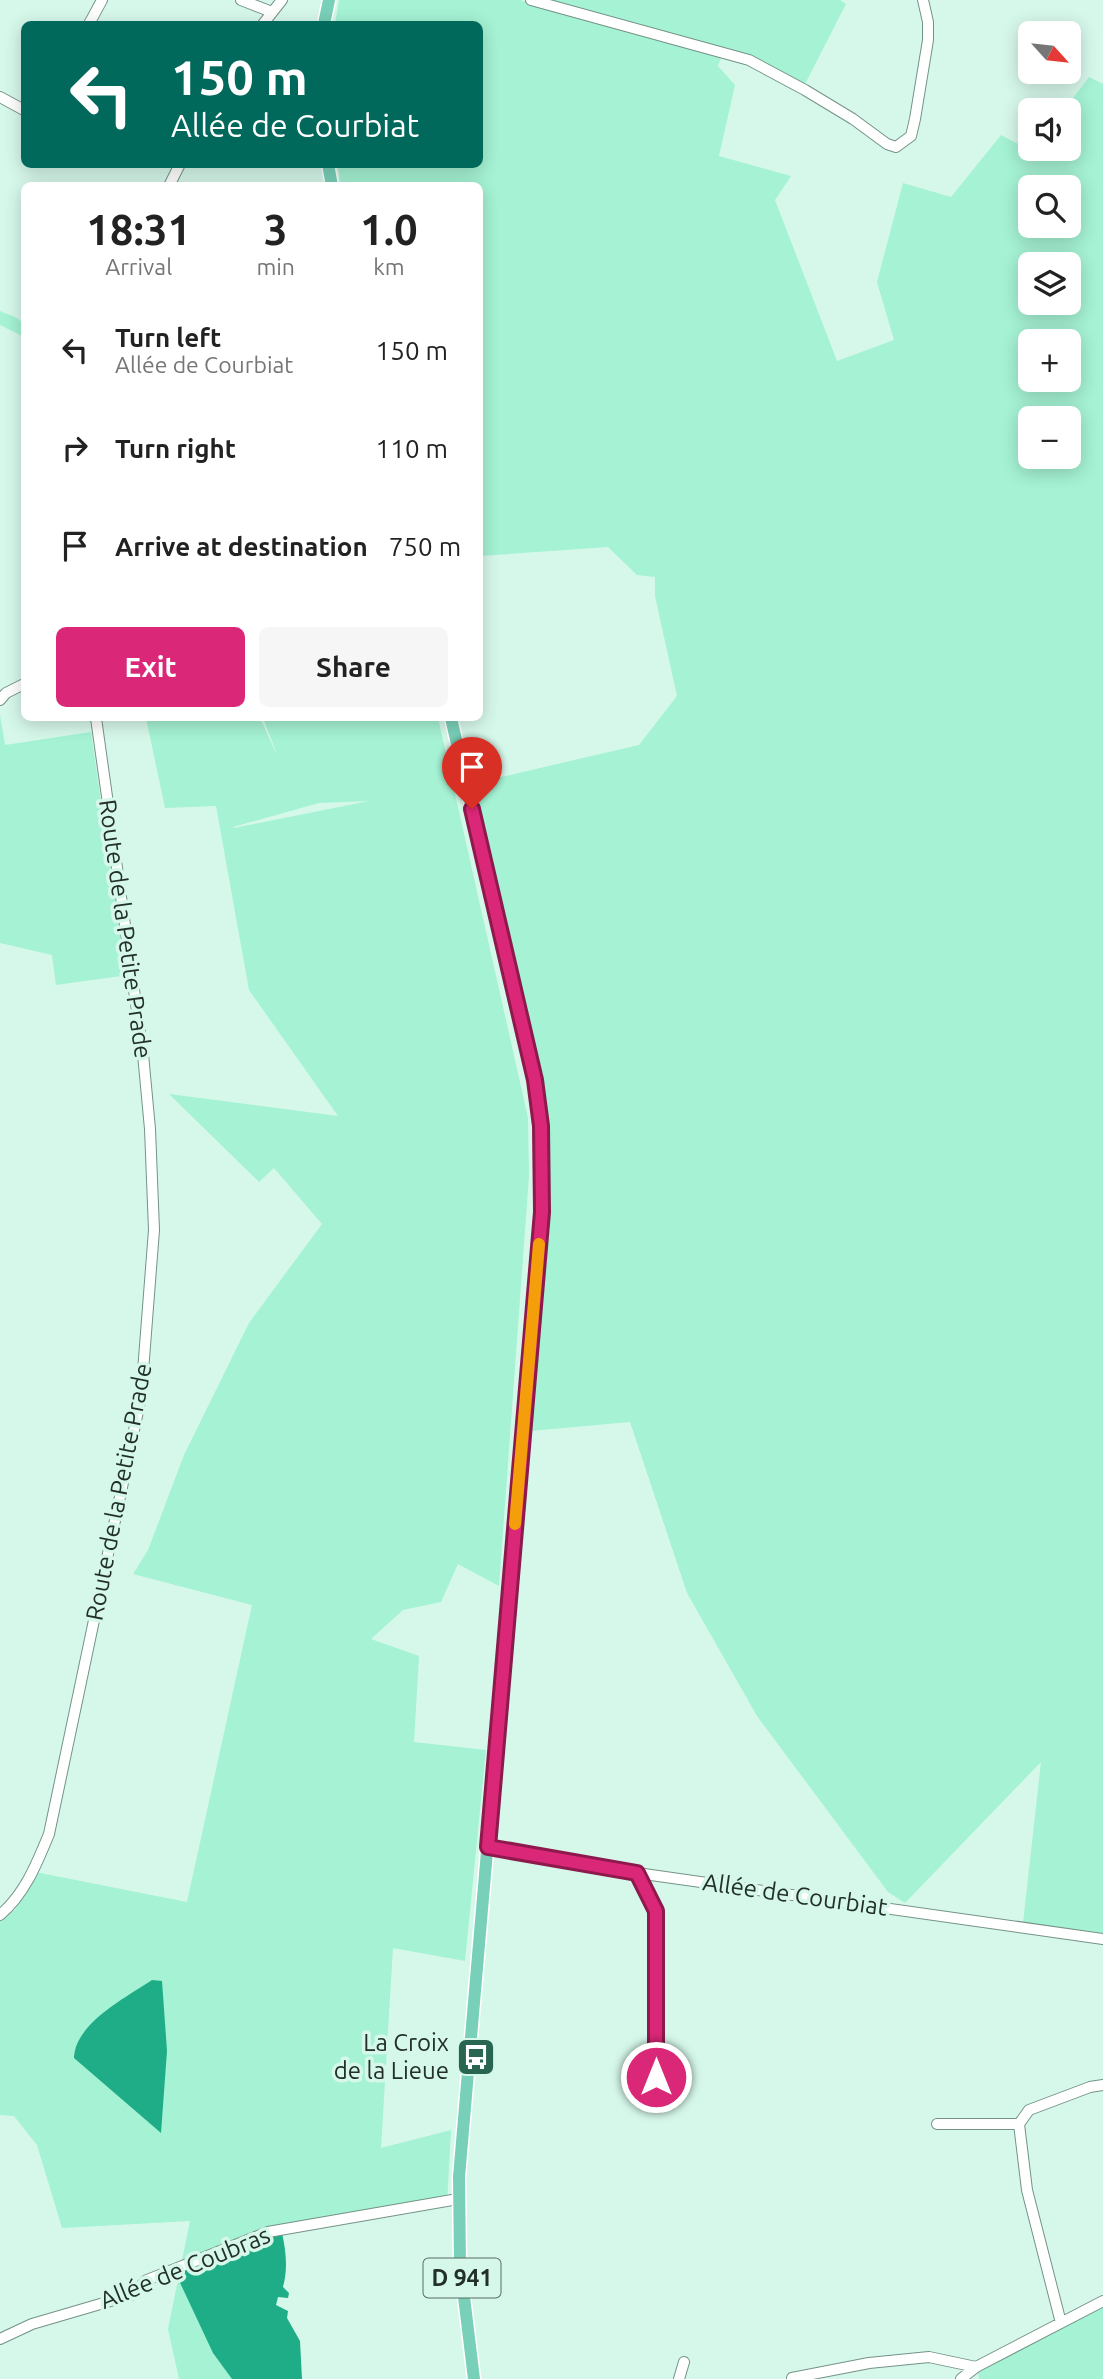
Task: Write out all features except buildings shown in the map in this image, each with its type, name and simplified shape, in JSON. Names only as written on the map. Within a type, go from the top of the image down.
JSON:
[{"type":"main road","points":[[325,21],[329,0]]},
{"type":"main road","name":"D 941","points":[[452,721],[535,1080],[543,1167],[542,1212],[458,2199],[460,2264],[474,2379]]},
{"type":"street","points":[[91,21],[102,0]]},
{"type":"street","points":[[241,0],[272,12]]},
{"type":"street","points":[[265,21],[282,0]]},
{"type":"street","points":[[531,0],[749,60],[853,119],[887,144],[897,147],[911,136],[915,119],[928,40],[923,0]]},
{"type":"street","points":[[0,97],[21,108]]},
{"type":"street","points":[[0,700],[6,693],[21,686]]},
{"type":"street","name":"Route de la Petite Prade","points":[[0,1914],[21,1891],[49,1834],[141,1397],[150,1286],[154,1230],[144,1054],[96,721]]},
{"type":"street","name":"Allée de Courbiat","points":[[488,1847],[637,1873],[1103,1939]]},
{"type":"street","points":[[637,1873],[656,1911],[656,2077]]},
{"type":"street","points":[[1061,2323],[1027,2190],[1019,2124],[1030,2110],[1090,2087],[1103,2085]]},
{"type":"street","points":[[937,2124],[1019,2124]]},
{"type":"street","name":"Allée de Coubras","points":[[0,2339],[32,2324],[131,2295],[147,2280],[268,2232],[458,2199]]},
{"type":"street","points":[[961,2379],[976,2367],[1103,2301]]},
{"type":"street","points":[[792,2378],[869,2363],[929,2357],[976,2367]]},
{"type":"street","points":[[679,2379],[684,2362]]},
{"type":"shaded area","points":[[339,0],[520,0],[722,55],[718,66],[735,85],[719,156],[791,176],[775,200],[837,361],[894,340],[877,282],[903,183],[951,197],[1001,135],[1018,144],[1018,161],[1081,161],[1081,98],[1073,98],[1089,77],[1103,84],[1103,1934],[1023,1923],[1041,1762],[905,1903],[888,1892],[757,1716],[687,1593],[630,1422],[530,1431],[550,1143],[545,1103],[476,789],[484,781],[639,745],[677,696],[655,596],[655,577],[637,575],[608,547],[483,556],[483,182],[340,182],[338,168],[483,168],[483,21],[336,21]]},
{"type":"shaded area","points":[[546,0],[840,0],[846,4],[804,86],[750,57]]},
{"type":"shaded area","points":[[0,311],[21,322],[21,336],[0,325]]},
{"type":"shaded area","points":[[0,715],[5,745],[91,732],[125,970],[121,976],[56,985],[52,955],[0,943]]},
{"type":"shaded area","points":[[147,721],[261,721],[278,757],[264,721],[439,721],[528,1118],[529,1176],[499,1586],[458,1564],[441,1602],[403,1610],[371,1639],[419,1656],[414,1742],[486,1750],[465,1961],[393,1948],[381,2148],[451,2130],[447,2205],[268,2235],[259,2379],[179,2379],[168,2329],[190,2221],[62,2228],[37,2145],[14,2116],[0,2115],[0,1920],[15,1910],[35,1872],[187,1902],[252,1605],[133,1574],[148,1550],[184,1455],[249,1323],[322,1224],[274,1168],[259,1182],[169,1094],[338,1116],[249,990],[216,806],[165,808]],"holes":[[[369,801],[234,828],[319,803]]]},
{"type":"shaded area","points":[[152,1980],[162,1981],[167,2051],[161,2133],[74,2058],[83,2033],[93,2022]]},
{"type":"shaded area","points":[[282,2233],[286,2260],[283,2287],[289,2293],[288,2298],[278,2297],[276,2305],[288,2311],[287,2318],[300,2341],[302,2379],[232,2379],[213,2353],[175,2272],[255,2240]]},
{"type":"shaded area","points":[[1103,2307],[1103,2379],[979,2379],[978,2370]]},
{"type":"slow traffic","points":[[515,1524],[539,1244]]},
{"type":"place","name":"La Croix de la Lieue","points":[[476,2057]]},
{"type":"route","points":[[472,809],[535,1080],[543,1167],[542,1212],[488,1847],[637,1873],[656,1911],[656,2077]]}]
